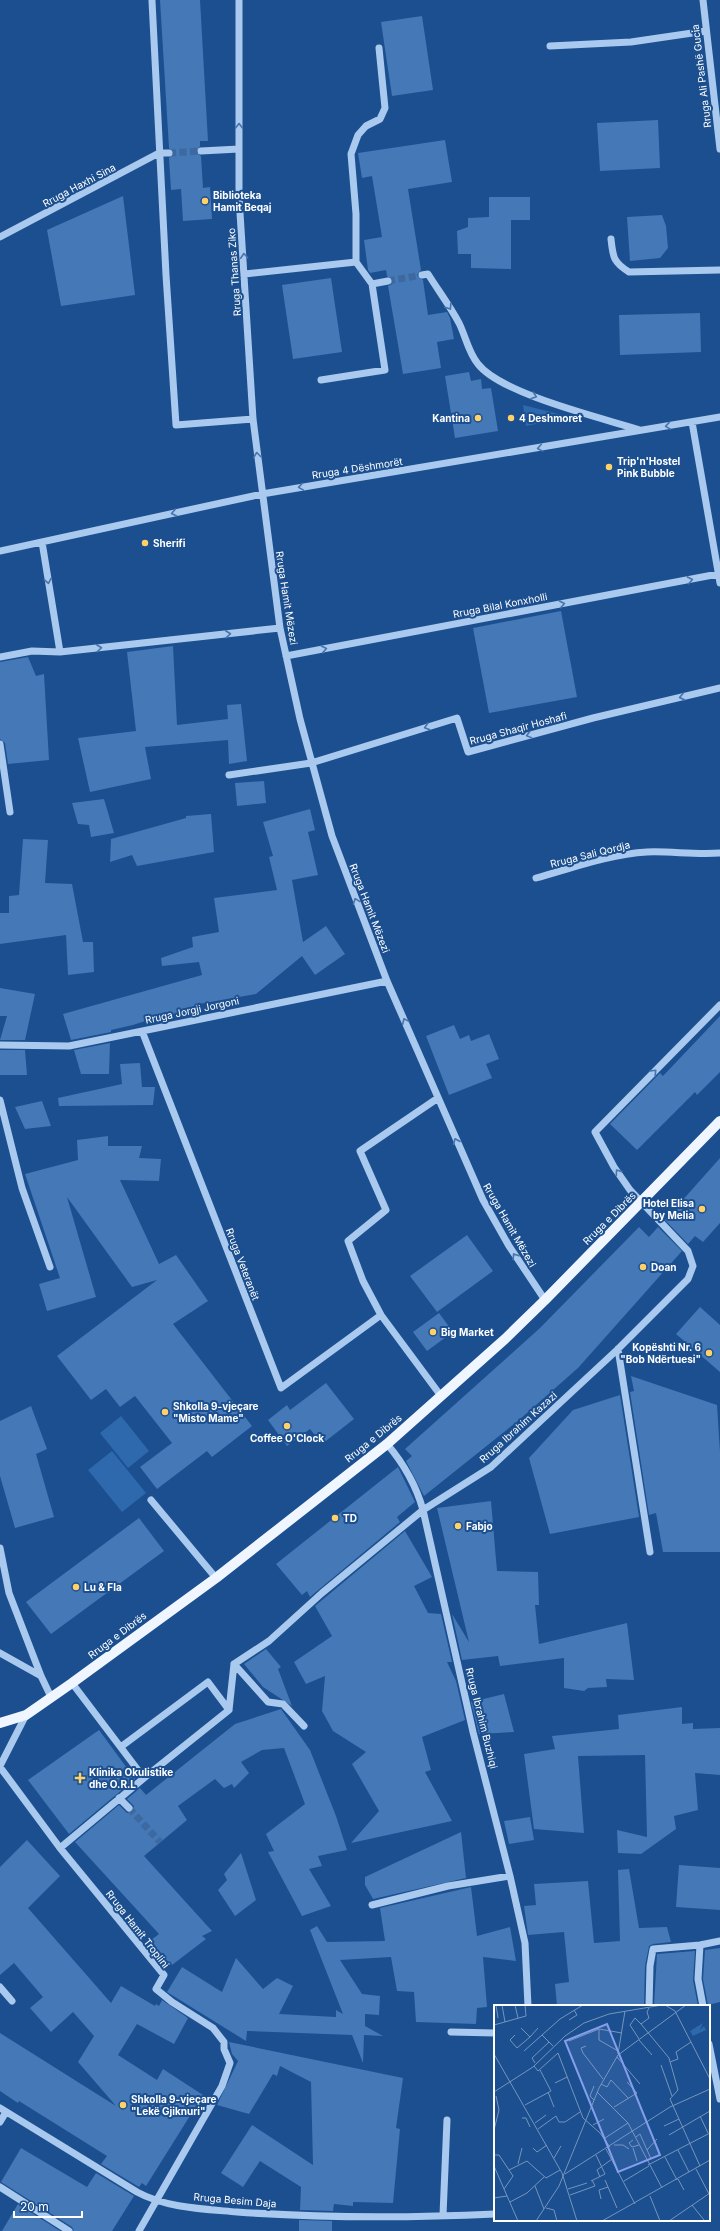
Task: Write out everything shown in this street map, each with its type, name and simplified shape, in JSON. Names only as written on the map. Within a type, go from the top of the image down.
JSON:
[{"type":"main road","name":"Rruga e Dibrës","points":[[0,1723],[26,1715],[72,1683],[216,1578],[387,1444],[546,1300],[720,1121]]},
{"type":"street","name":"Rruga Thanas Ziko","points":[[239,0],[239,197],[253,419],[262,494]]},
{"type":"street","name":"Rruga Ali Pashë Gucia","points":[[703,0],[720,149]]},
{"type":"street","points":[[152,1],[159,153],[176,425],[253,419]]},
{"type":"street","points":[[550,46],[631,42],[706,31]]},
{"type":"street","points":[[321,380],[385,370],[372,284],[356,262],[356,214],[351,154],[358,135],[366,126],[380,119],[385,108],[379,48]]},
{"type":"street","points":[[201,151],[239,149]]},
{"type":"street","name":"Rruga Haxhi Sina","points":[[0,237],[159,153],[169,153]]},
{"type":"street","points":[[610,239],[614,260],[620,267],[629,272],[720,270]]},
{"type":"street","points":[[245,274],[356,262]]},
{"type":"street","points":[[422,275],[428,274],[459,324],[469,351],[478,365],[491,377],[532,396],[642,431]]},
{"type":"street","points":[[372,284],[388,281]]},
{"type":"street","name":"Rruga 4 Dëshmorët","points":[[0,551],[262,494],[720,417]]},
{"type":"street","points":[[692,422],[720,583]]},
{"type":"street","name":"Rruga Hamit Mëzezi","points":[[262,494],[280,628],[311,763],[332,836],[387,981],[483,1200],[509,1246],[546,1300]]},
{"type":"street","points":[[42,542],[60,652]]},
{"type":"street","name":"Rruga Bilal Konxholli","points":[[286,656],[718,574]]},
{"type":"street","points":[[0,657],[32,651],[60,652],[280,628]]},
{"type":"street","name":"Rruga Shaqir Hoshafi","points":[[229,775],[311,763],[457,718],[468,752],[593,718],[720,688]]},
{"type":"street","points":[[0,744],[10,812]]},
{"type":"street","name":"Rruga Sali Qordja","points":[[536,878],[615,856],[646,852],[720,853]]},
{"type":"street","name":"Rruga Jorgji Jorgoni","points":[[0,1045],[69,1046],[387,981]]},
{"type":"street","name":"Rruga Ibrahim Kazazi","points":[[234,1664],[269,1641],[322,1593],[423,1510],[491,1467],[618,1349],[688,1278],[693,1266],[688,1251],[641,1203],[614,1167],[595,1132],[720,1005]]},
{"type":"street","name":"Rruga Veteranët","points":[[142,1031],[281,1388],[381,1315]]},
{"type":"street","points":[[438,1098],[360,1151],[386,1210],[348,1241],[363,1281],[381,1315],[441,1396]]},
{"type":"street","points":[[0,1100],[22,1188],[50,1267]]},
{"type":"street","points":[[618,1349],[650,1552]]},
{"type":"street","name":"Rruga Ibrahim Buzhiqi","points":[[387,1444],[402,1462],[418,1491],[423,1510],[474,1732],[525,1943],[528,2005]]},
{"type":"street","points":[[151,1500],[216,1578]]},
{"type":"street","points":[[0,1548],[9,1593],[41,1676],[51,1697]]},
{"type":"street","points":[[0,1653],[41,1676]]},
{"type":"street","points":[[60,1848],[119,1798],[229,1710],[234,1664]]},
{"type":"street","points":[[234,1664],[268,1702],[283,1704],[304,1726]]},
{"type":"street","points":[[122,1746],[208,1682],[229,1710]]},
{"type":"street","points":[[72,1683],[122,1746],[144,1778]]},
{"type":"street","points":[[0,1767],[26,1715]]},
{"type":"street","name":"Rruga Hamit Troplini","points":[[0,1767],[60,1848],[164,1975],[156,1989],[172,2002],[213,2028],[224,2042],[224,2049],[230,2063],[222,2086],[156,2201]]},
{"type":"street","points":[[119,1798],[129,1808]]},
{"type":"street","points":[[372,1905],[448,1886],[510,1876]]},
{"type":"street","points":[[649,2005],[650,1966],[653,1949],[700,1945],[720,1941]]},
{"type":"street","points":[[700,1945],[698,1979],[703,2005]]},
{"type":"street","points":[[0,1987],[12,2001]]},
{"type":"street","points":[[451,2032],[494,2033]]},
{"type":"street","points":[[710,2049],[720,2099]]},
{"type":"street","points":[[0,2122],[3,2110]]},
{"type":"street","name":"Rruga Besim Daja","points":[[3,2110],[137,2192],[156,2201],[207,2210],[269,2214],[494,2214]]},
{"type":"street","points":[[443,2215],[447,2120]]},
{"type":"street","points":[[0,2187],[69,2231]]},
{"type":"street","points":[[139,2231],[156,2201]]},
{"type":"shaded area","points":[[523,405],[571,417],[526,426]]},
{"type":"shaded area","points":[[121,1416],[149,1451],[128,1468],[100,1433]]},
{"type":"shaded area","points":[[112,1451],[146,1493],[122,1512],[88,1470]]},
{"type":"building","points":[[160,0],[200,0],[208,141],[200,141],[200,146],[196,152],[201,156],[203,188],[210,187],[212,219],[183,221],[181,189],[171,190],[169,158],[174,153],[169,148]]},
{"type":"building","points":[[422,16],[433,90],[392,96],[381,22]]},
{"type":"building","points":[[658,120],[660,168],[600,171],[597,123]]},
{"type":"building","points":[[445,140],[452,182],[408,189],[421,270],[417,275],[423,280],[428,315],[447,312],[450,318],[454,339],[437,342],[441,368],[403,374],[388,286],[392,284],[393,280],[387,276],[386,270],[370,273],[368,270],[364,240],[382,237],[372,176],[362,178],[358,153]]},
{"type":"building","points":[[123,196],[135,295],[61,306],[47,230]]},
{"type":"building","points":[[489,197],[530,197],[530,220],[511,220],[511,269],[471,268],[471,254],[458,254],[457,231],[468,227],[468,218],[489,217]]},
{"type":"building","points":[[662,215],[666,226],[668,248],[660,258],[630,261],[627,217]]},
{"type":"building","points":[[331,278],[342,352],[293,359],[282,285]]},
{"type":"building","points":[[700,313],[701,352],[620,355],[619,315]]},
{"type":"building","points":[[469,372],[471,381],[481,379],[482,389],[491,388],[498,431],[455,438],[445,376]]},
{"type":"building","points":[[561,611],[577,697],[489,713],[473,628]]},
{"type":"building","points":[[173,646],[177,725],[228,719],[227,705],[241,704],[247,761],[229,764],[228,740],[145,747],[151,779],[90,792],[78,738],[136,731],[127,652]]},
{"type":"building","points":[[28,657],[36,676],[44,674],[49,760],[8,764],[5,743],[0,739],[0,662]]},
{"type":"building","points":[[264,781],[266,803],[237,806],[235,783]]},
{"type":"building","points":[[104,799],[114,833],[91,837],[89,825],[78,824],[72,803]]},
{"type":"building","points":[[310,809],[315,830],[308,832],[318,875],[292,880],[303,942],[326,926],[345,954],[315,975],[302,956],[256,994],[199,1004],[200,1006],[111,1030],[111,1032],[71,1040],[63,1014],[202,975],[199,962],[162,966],[161,958],[193,947],[192,937],[219,932],[214,898],[277,890],[269,857],[273,856],[263,822]]},
{"type":"building","points":[[211,814],[214,852],[137,866],[132,855],[110,862],[111,839],[186,818],[186,816]]},
{"type":"building","points":[[23,839],[48,840],[45,883],[72,884],[83,942],[93,942],[94,972],[68,975],[66,935],[0,944],[0,913],[9,913],[9,896],[19,895]]},
{"type":"building","points":[[0,988],[35,994],[25,1040],[0,1040],[7,1016],[0,1016]]},
{"type":"building","points":[[720,1016],[720,1072],[697,1095],[695,1092],[637,1150],[610,1124],[660,1073],[663,1076]]},
{"type":"building","points":[[454,1025],[460,1039],[469,1035],[471,1041],[489,1034],[499,1059],[486,1064],[492,1078],[449,1095],[426,1036]]},
{"type":"building","points":[[110,1043],[109,1074],[81,1074],[74,1050]]},
{"type":"building","points":[[0,1050],[25,1050],[27,1075],[0,1075]]},
{"type":"building","points":[[140,1063],[142,1087],[155,1087],[153,1105],[59,1106],[58,1098],[122,1084],[120,1064]]},
{"type":"building","points":[[42,1101],[51,1126],[25,1129],[15,1107]]},
{"type":"building","points":[[108,1136],[108,1146],[142,1146],[139,1158],[161,1159],[159,1181],[120,1180],[159,1264],[176,1255],[208,1301],[173,1324],[252,1426],[212,1457],[207,1451],[157,1489],[140,1467],[172,1443],[135,1396],[120,1407],[106,1389],[91,1400],[57,1356],[157,1280],[132,1287],[67,1197],[96,1297],[47,1311],[39,1284],[60,1278],[25,1174],[78,1160],[77,1140]]},
{"type":"building","points":[[720,1158],[720,1223],[703,1242],[695,1236],[688,1244],[665,1220]]},
{"type":"building","points":[[639,1227],[649,1237],[658,1227],[682,1251],[578,1368],[519,1420],[424,1496],[406,1461],[412,1456],[405,1449],[540,1328]]},
{"type":"building","points":[[467,1235],[493,1271],[437,1312],[410,1276]]},
{"type":"building","name":"Kopështi Nr. 6 \"Bob Ndërtuesi\"","points":[[700,1307],[720,1325],[720,1372],[676,1334]]},
{"type":"building","name":"Big Market","points":[[439,1313],[453,1332],[427,1351],[413,1332]]},
{"type":"building","points":[[631,1376],[717,1405],[720,1452],[720,1552],[663,1552],[656,1513],[649,1515],[630,1392],[634,1391]]},
{"type":"building","points":[[326,1383],[354,1419],[322,1444],[310,1429],[287,1446],[268,1420],[287,1405],[290,1410]]},
{"type":"building","points":[[620,1395],[639,1517],[550,1534],[529,1458],[573,1410]]},
{"type":"building","points":[[31,1406],[47,1449],[36,1454],[54,1517],[15,1528],[0,1476],[0,1421]]},
{"type":"building","points":[[398,1467],[415,1502],[397,1517],[400,1522],[310,1597],[307,1591],[302,1595],[276,1564]]},
{"type":"building","points":[[491,1501],[497,1571],[538,1572],[539,1605],[535,1605],[539,1644],[627,1623],[634,1680],[606,1679],[607,1687],[588,1688],[584,1691],[564,1688],[564,1658],[500,1666],[498,1656],[462,1660],[452,1614],[469,1642],[437,1508]]},
{"type":"building","points":[[139,1518],[164,1551],[51,1634],[26,1602]]},
{"type":"building","points":[[405,1531],[432,1577],[414,1586],[428,1613],[441,1614],[452,1662],[447,1662],[456,1681],[465,1720],[422,1737],[431,1770],[425,1772],[452,1821],[351,1843],[379,1811],[352,1764],[366,1752],[333,1731],[322,1711],[325,1676],[306,1684],[294,1662],[332,1636],[315,1606]]},
{"type":"building","points":[[266,1649],[281,1667],[278,1669],[292,1706],[263,1687],[244,1664]]},
{"type":"building","points":[[504,1694],[514,1732],[479,1734],[471,1702]]},
{"type":"building","points":[[682,1707],[682,1724],[693,1723],[693,1729],[720,1728],[720,1775],[695,1773],[698,1810],[674,1816],[676,1829],[641,1854],[618,1853],[617,1830],[647,1837],[645,1755],[578,1756],[584,1833],[534,1829],[524,1754],[555,1749],[552,1736],[619,1729],[618,1715]]},
{"type":"building","points":[[281,1709],[310,1750],[336,1816],[347,1850],[318,1856],[322,1866],[309,1869],[331,1906],[302,1916],[268,1852],[274,1851],[266,1834],[305,1804],[284,1748],[262,1750],[241,1762],[249,1773],[234,1788],[232,1784],[224,1788],[215,1779],[178,1806],[187,1820],[144,1856],[212,1931],[202,1936],[206,1939],[172,1965],[147,1943],[159,1934],[75,1842],[119,1805],[127,1813],[132,1812],[134,1806],[127,1799],[140,1788],[146,1795],[235,1724]]},
{"type":"building","name":"Klinika Okulistike dhe O.R.L","points":[[99,1730],[135,1779],[69,1834],[28,1780]]},
{"type":"building","points":[[530,1817],[534,1840],[509,1844],[504,1821]]},
{"type":"building","points":[[461,1832],[466,1878],[373,1899],[365,1885],[365,1877]]},
{"type":"building","points":[[27,1840],[60,1876],[28,1908],[111,2003],[121,1986],[155,2006],[156,2004],[159,2006],[162,2000],[188,2018],[174,2044],[137,2024],[118,2055],[157,2080],[163,2069],[203,2095],[146,2186],[142,2183],[139,2187],[101,2164],[107,2156],[19,2101],[18,2103],[0,2091],[0,2033],[116,2106],[78,2062],[94,2036],[73,2012],[51,2032],[30,2008],[43,1997],[14,1963],[0,1975],[0,1867]]},
{"type":"building","points":[[241,1853],[256,1900],[235,1916],[218,1890],[227,1880],[224,1874]]},
{"type":"building","points":[[679,1865],[720,1868],[720,1910],[676,1907]]},
{"type":"building","points":[[629,1869],[639,1928],[667,1927],[671,1942],[653,1944],[649,1946],[645,1966],[644,2005],[557,2005],[555,1984],[569,1982],[564,1932],[528,1935],[524,1906],[536,1905],[534,1884],[588,1881],[594,1943],[620,1941],[618,1870]]},
{"type":"building","points":[[471,1887],[477,1936],[510,1927],[516,1961],[483,1957],[487,2007],[477,2008],[476,2024],[416,2022],[414,1992],[397,1991],[391,1957],[340,1960],[362,1994],[380,1996],[379,2015],[365,2014],[365,2026],[383,2036],[364,2035],[363,2063],[352,2035],[247,2031],[246,2041],[167,1992],[182,1967],[222,1992],[236,1958],[263,1989],[277,1978],[293,1986],[279,2014],[336,2017],[336,2010],[343,2014],[310,1930],[317,1926],[327,1942],[385,1941],[380,1908]]},
{"type":"building","points":[[720,1948],[720,2002],[708,2005],[703,1979],[705,1950]]},
{"type":"building","points":[[695,1951],[693,1980],[698,2005],[654,2005],[657,1954]]},
{"type":"building","points":[[229,2042],[403,2078],[396,2128],[400,2129],[393,2203],[353,2202],[353,2206],[334,2204],[333,2211],[300,2210],[301,2187],[260,2161],[243,2187],[221,2173],[252,2125],[313,2165],[311,2082],[280,2066],[277,2076],[273,2074],[249,2114],[217,2105],[238,2061],[232,2054]]},
{"type":"building","points":[[21,2148],[87,2187],[96,2173],[134,2196],[112,2231],[74,2231],[72,2227],[1,2182]]},
{"type":"building","points":[[18,2204],[60,2231],[2,2231]]},
{"type":"building","points":[[299,2220],[332,2221],[332,2231],[299,2231]]},
{"type":"tunnel","points":[[169,153],[201,151]]},
{"type":"tunnel","points":[[388,281],[422,275]]},
{"type":"tunnel","points":[[129,1808],[160,1842]]},
{"type":"place","name":"Biblioteka Hamit Beqaj","points":[[205,201]]},
{"type":"place","name":"Kantina","points":[[478,418]]},
{"type":"place","name":"4 Deshmoret","points":[[511,418]]},
{"type":"place","name":"Trip'n'Hostel Pink Bubble","points":[[609,467]]},
{"type":"place","name":"Sherifi","points":[[145,543]]},
{"type":"place","name":"Hotel Elisa by Melia","points":[[702,1209]]},
{"type":"place","name":"Doan","points":[[643,1267]]},
{"type":"place","name":"Big Market","points":[[433,1332]]},
{"type":"place","name":"Kopështi Nr. 6 \"Bob Ndërtuesi\"","points":[[709,1353]]},
{"type":"place","name":"Shkolla 9-vjeçare \"Misto Mame\"","points":[[165,1412]]},
{"type":"place","name":"Coffee O'Clock","points":[[287,1426]]},
{"type":"place","name":"TD","points":[[335,1518]]},
{"type":"place","name":"Fabjo","points":[[458,1526]]},
{"type":"place","name":"Lu & Fla","points":[[76,1587]]},
{"type":"place","name":"Klinika Okulistike dhe O.R.L","points":[[80,1778]]},
{"type":"place","name":"Shkolla 9-vjeçare \"Lekë Gjiknuri\"","points":[[123,2105]]}]
